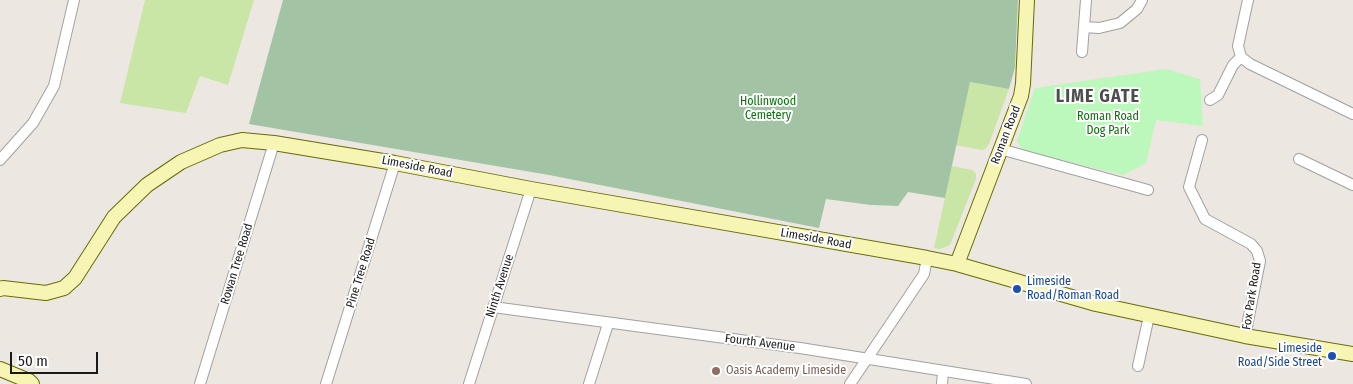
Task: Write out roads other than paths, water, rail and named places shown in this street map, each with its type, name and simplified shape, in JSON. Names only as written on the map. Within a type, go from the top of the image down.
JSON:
[{"type":"street","points":[[0,160],[33,123],[54,86],[74,0]]},
{"type":"street","name":"Roman Road","points":[[957,264],[1020,96],[1023,84],[1027,0]]},
{"type":"street","points":[[1082,52],[1086,0]]},
{"type":"street","points":[[1085,27],[1099,28],[1120,23],[1137,9],[1142,0]]},
{"type":"street","points":[[1248,0],[1238,46],[1241,57],[1250,64],[1353,114]]},
{"type":"street","points":[[1210,100],[1218,94],[1233,64],[1241,57]]},
{"type":"street","name":"Limeside Road","points":[[1,286],[46,293],[64,288],[75,278],[114,217],[147,185],[180,162],[220,145],[242,140],[274,143],[395,163],[532,189],[927,258],[957,264],[1096,304],[1149,316],[1245,336],[1353,354]]},
{"type":"street","name":"Fox Park Road","points":[[1202,140],[1189,187],[1202,215],[1251,244],[1257,251],[1260,261],[1245,336]]},
{"type":"street","name":"Rowan Tree Road","points":[[200,384],[274,143]]},
{"type":"street","points":[[1000,149],[1148,190]]},
{"type":"street","points":[[1299,159],[1353,184]]},
{"type":"street","name":"Pine Tree Road","points":[[326,384],[395,163]]},
{"type":"street","name":"Ninth Avenue","points":[[469,384],[532,189]]},
{"type":"street","points":[[850,384],[924,274],[927,258]]},
{"type":"street","name":"Fourth Avenue","points":[[493,307],[608,324],[800,348],[1026,384]]},
{"type":"street","points":[[1138,366],[1149,316]]},
{"type":"street","points":[[589,384],[608,324]]},
{"type":"street","points":[[0,369],[32,384]]},
{"type":"street","points":[[942,384],[943,371]]},
{"type":"place","name":"Limeside Road/Roman Road","points":[[1017,289]]},
{"type":"place","name":"Limeside Road/Side Street","points":[[1332,356]]},
{"type":"place","name":"Oasis Academy Limeside","points":[[716,371]]},
{"type":"district","name":"LIME GATE","points":[[1098,97]]},
{"type":"park label","name":"Hollinwood Cemetery","points":[[768,109]]},
{"type":"park label","name":"Roman Road Dog Park","points":[[1108,124]]}]
